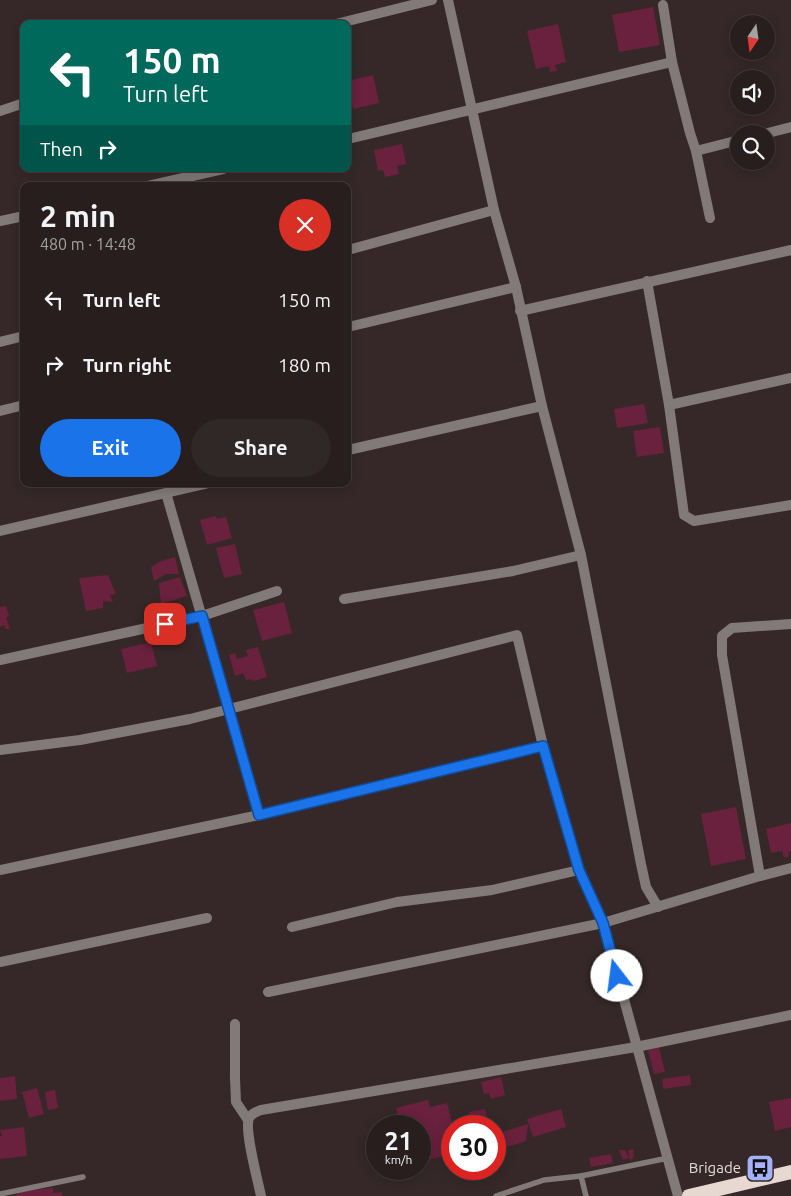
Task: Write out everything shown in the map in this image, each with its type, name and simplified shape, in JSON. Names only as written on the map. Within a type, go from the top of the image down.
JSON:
[{"type":"highway","points":[[688,1196],[791,1172]]},
{"type":"street","points":[[351,20],[432,0]]},
{"type":"street","points":[[448,0],[494,210],[516,287],[542,406],[581,555],[640,864],[646,888],[658,907]]},
{"type":"street","points":[[663,5],[672,62],[696,151],[710,218]]},
{"type":"street","points":[[351,139],[672,62]]},
{"type":"street","points":[[0,111],[20,104]]},
{"type":"street","points":[[775,131],[791,127]]},
{"type":"street","points":[[696,151],[730,142]]},
{"type":"street","points":[[166,182],[210,172]]},
{"type":"street","points":[[351,249],[494,210]]},
{"type":"street","points":[[0,221],[20,217]]},
{"type":"street","points":[[520,311],[791,250]]},
{"type":"street","points":[[647,281],[669,405],[684,515],[694,521],[791,505]]},
{"type":"street","points":[[351,326],[516,287]]},
{"type":"street","points":[[0,342],[20,337]]},
{"type":"street","points":[[669,405],[791,378]]},
{"type":"street","points":[[0,411],[20,406]]},
{"type":"street","points":[[351,449],[542,406]]},
{"type":"street","points":[[0,530],[193,487]]},
{"type":"street","points":[[166,494],[259,815]]},
{"type":"street","points":[[344,599],[513,571],[581,555]]},
{"type":"street","points":[[0,660],[202,616],[277,591]]},
{"type":"street","points":[[760,876],[722,655],[722,636],[732,628],[791,624]]},
{"type":"street","points":[[0,750],[80,740],[190,719],[517,635],[543,746],[579,870],[603,923],[678,1196]]},
{"type":"street","points":[[0,870],[259,815],[543,746]]},
{"type":"street","points":[[268,992],[603,923],[791,868]]},
{"type":"street","points":[[292,927],[397,902],[492,890],[579,870]]},
{"type":"street","points":[[0,962],[207,918]]},
{"type":"street","points":[[261,1196],[248,1132],[248,1120],[252,1114],[262,1110],[636,1047],[791,1015]]},
{"type":"street","points":[[235,1024],[234,1078],[236,1102],[248,1120]]},
{"type":"lane","points":[[496,1196],[544,1180],[582,1176],[668,1158]]},
{"type":"lane","points":[[582,1176],[586,1196]]},
{"type":"lane","points":[[0,1194],[83,1177]]},
{"type":"building","points":[[653,7],[660,45],[619,52],[612,15]]},
{"type":"building","points":[[558,24],[566,62],[555,65],[557,71],[550,72],[549,66],[536,69],[527,31]]},
{"type":"building","points":[[373,75],[379,103],[353,109],[351,80]]},
{"type":"building","points":[[402,144],[406,164],[397,166],[399,174],[385,177],[383,170],[378,171],[374,150]]},
{"type":"building","points":[[644,404],[648,423],[617,428],[614,409]]},
{"type":"building","points":[[660,427],[664,453],[637,457],[633,431]]},
{"type":"building","points":[[216,516],[217,519],[226,517],[232,538],[207,545],[200,520]]},
{"type":"building","points":[[235,544],[242,574],[224,578],[216,548]]},
{"type":"building","points":[[175,557],[179,574],[166,574],[154,581],[151,567],[161,561]]},
{"type":"building","points":[[108,575],[116,594],[110,595],[113,602],[103,601],[103,608],[86,611],[79,578]]},
{"type":"building","points":[[180,577],[187,596],[161,604],[159,583]]},
{"type":"building","points":[[284,602],[292,633],[262,641],[253,610]]},
{"type":"building","points":[[6,606],[9,616],[6,618],[10,629],[6,629],[4,625],[0,627],[0,607]]},
{"type":"building","points":[[151,642],[157,666],[127,673],[121,649]]},
{"type":"building","points":[[258,647],[267,677],[254,681],[251,679],[246,680],[243,673],[235,676],[229,655],[235,653],[237,659],[248,656],[246,650]]},
{"type":"building","points":[[736,807],[746,859],[711,866],[701,814]]},
{"type":"building","points":[[791,823],[791,851],[788,852],[789,856],[784,858],[782,851],[771,853],[766,829]]},
{"type":"building","points":[[659,1047],[665,1072],[654,1074],[648,1050]]},
{"type":"building","points":[[690,1075],[691,1085],[663,1089],[662,1079]]},
{"type":"building","points":[[15,1076],[17,1099],[0,1101],[0,1078]]},
{"type":"building","points":[[501,1077],[505,1095],[491,1099],[489,1093],[484,1094],[481,1082]]},
{"type":"building","points":[[37,1088],[44,1114],[29,1118],[22,1092]]},
{"type":"building","points":[[55,1090],[58,1108],[48,1110],[45,1092]]},
{"type":"building","points":[[791,1098],[791,1127],[775,1131],[769,1102]]},
{"type":"building","points":[[428,1100],[430,1107],[447,1103],[450,1115],[441,1115],[441,1157],[431,1159],[431,1115],[398,1115],[396,1108]]},
{"type":"building","points":[[485,1109],[486,1115],[470,1115],[469,1112]]},
{"type":"building","points":[[561,1109],[566,1127],[533,1137],[527,1119]]},
{"type":"building","points":[[528,1124],[526,1141],[507,1147],[506,1131]]},
{"type":"building","points":[[24,1127],[27,1156],[0,1159],[0,1136],[2,1136],[0,1130]]},
{"type":"building","points":[[633,1149],[634,1157],[630,1161],[628,1150]]},
{"type":"building","points":[[619,1150],[625,1150],[629,1158],[623,1160]]},
{"type":"building","points":[[611,1154],[613,1163],[591,1167],[589,1158]]},
{"type":"building","points":[[53,1188],[53,1193],[62,1192],[62,1196],[17,1196],[17,1191]]},
{"type":"place","name":"Brigade","points":[[760,1168]]},
{"type":"route","points":[[165,624],[202,616],[259,815],[543,746],[579,870],[603,923],[617,976]]}]
